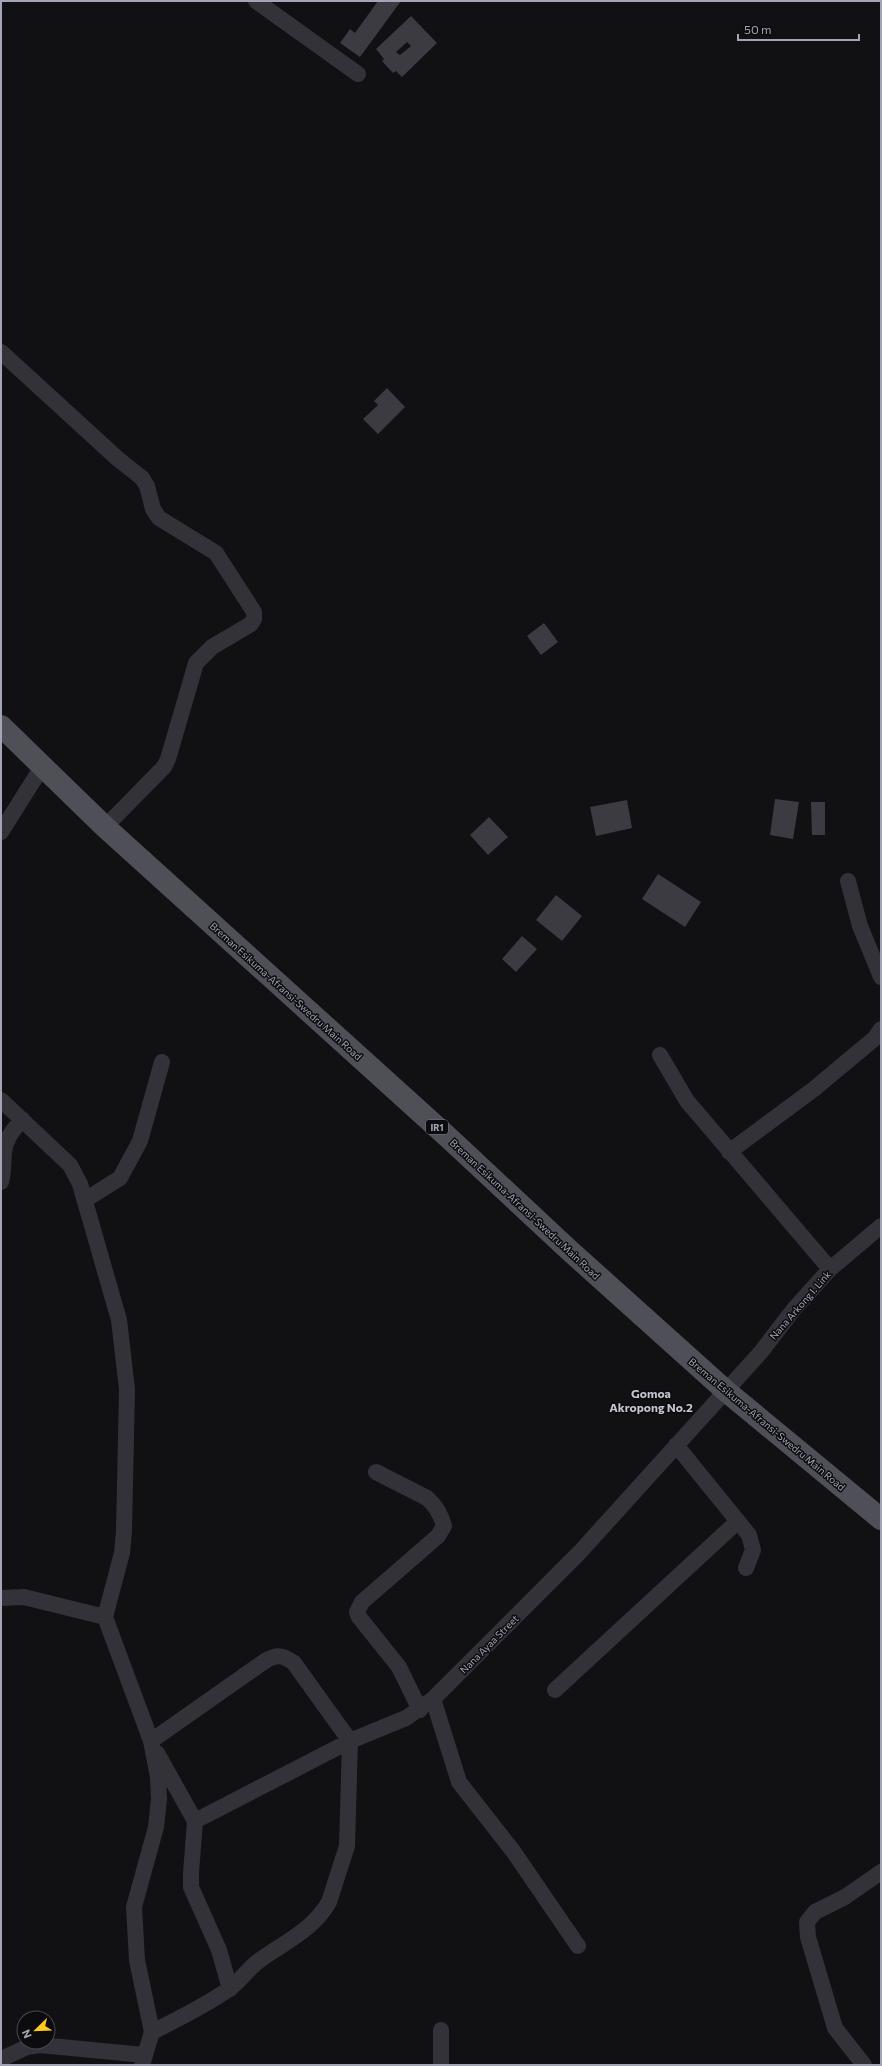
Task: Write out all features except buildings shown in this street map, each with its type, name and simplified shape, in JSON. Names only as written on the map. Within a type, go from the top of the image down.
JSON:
[{"type":"main road","name":"Breman Esikuma-Afransi-Swedru Main Road","points":[[1,726],[106,827],[450,1138],[569,1250],[726,1391],[881,1519]]},
{"type":"street","points":[[256,1],[358,74]]},
{"type":"street","points":[[1,352],[118,459],[142,478],[148,486],[153,509],[159,518],[216,553],[254,612],[254,619],[251,624],[212,647],[196,663],[164,767],[106,827]]},
{"type":"street","points":[[1,832],[42,766]]},
{"type":"street","points":[[848,880],[860,926],[881,977]]},
{"type":"street","points":[[729,1152],[814,1089],[875,1038],[881,1029]]},
{"type":"street","points":[[660,1055],[687,1101],[830,1269]]},
{"type":"street","points":[[84,1200],[120,1178],[140,1141],[162,1062]]},
{"type":"street","points":[[1,1100],[70,1165],[80,1184],[118,1320],[127,1389],[124,1531],[122,1553],[105,1617],[151,1741],[195,1821],[191,1887],[219,1950],[230,1988]]},
{"type":"street","points":[[1,1182],[4,1151],[9,1135],[22,1119]]},
{"type":"street","name":"Nana Arkong I. Link","points":[[726,1391],[830,1269],[881,1226]]},
{"type":"street","name":"Nana Ayaa Street","points":[[195,1821],[350,1741],[406,1718],[420,1710],[434,1699],[575,1558],[726,1391]]},
{"type":"street","points":[[676,1445],[749,1535],[753,1550],[746,1568]]},
{"type":"street","points":[[376,1472],[427,1498],[442,1516],[444,1526],[438,1536],[362,1602],[358,1606],[357,1612],[359,1617],[399,1667],[420,1710]]},
{"type":"street","points":[[555,1690],[738,1521]]},
{"type":"street","points":[[1,1598],[20,1596],[105,1617]]},
{"type":"street","points":[[151,1741],[265,1661],[280,1655],[294,1663],[350,1741],[347,1846],[325,1911],[306,1930],[252,1966],[230,1988],[182,2017],[152,2032]]},
{"type":"street","points":[[434,1699],[459,1782],[513,1851],[578,1946]]},
{"type":"street","points":[[1,2059],[27,2047],[40,2045],[143,2060],[152,2032],[137,1960],[134,1934],[134,1907],[156,1827],[159,1799],[158,1777],[151,1741]]},
{"type":"street","points":[[864,2065],[835,2028],[808,1937],[807,1922],[815,1912],[845,1897],[881,1872]]},
{"type":"street","points":[[441,2030],[441,2065]]},
{"type":"district","name":"Gomoa Akropong No.2","points":[[651,1400]]}]
